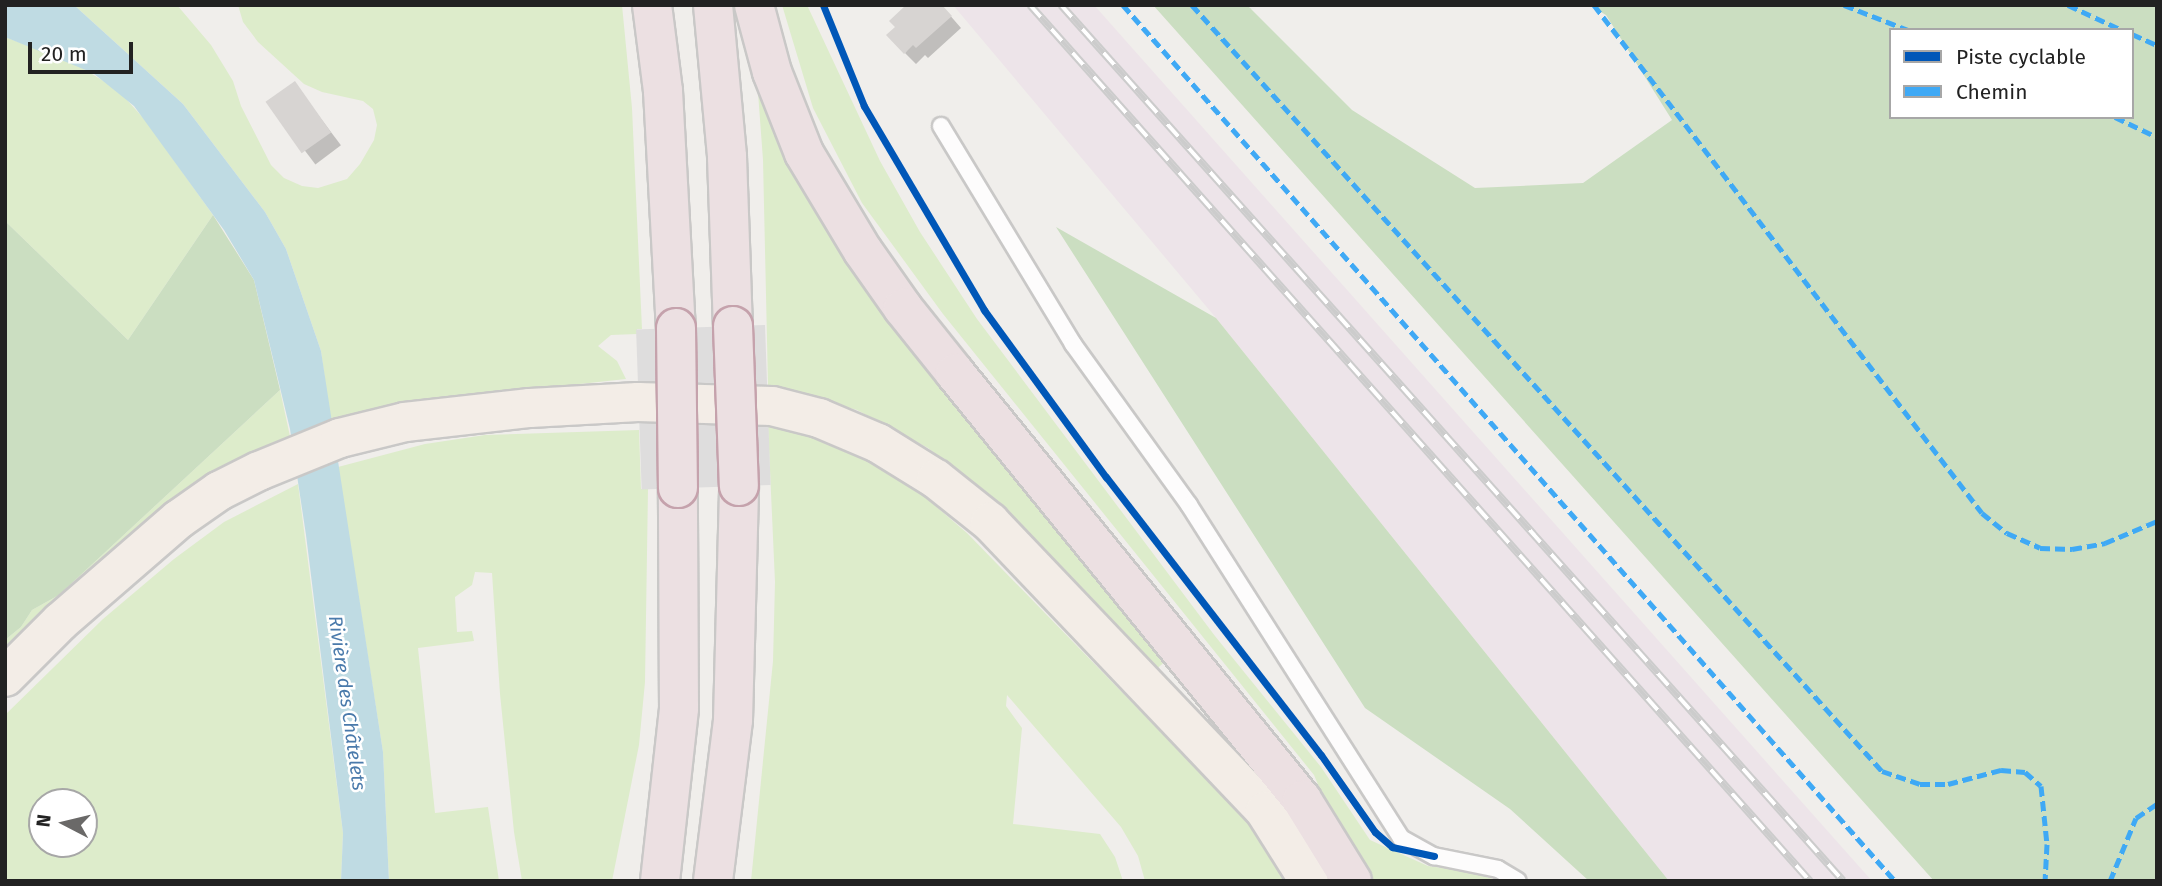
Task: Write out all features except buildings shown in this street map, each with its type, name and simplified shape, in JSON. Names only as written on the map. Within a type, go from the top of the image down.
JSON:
[{"type":"highway","points":[[652,5],[663,91],[676,328],[678,488],[679,708],[660,881]]},
{"type":"highway","points":[[713,5],[727,157],[738,486],[733,720],[713,881]]},
{"type":"highway","points":[[754,5],[772,72],[804,153],[863,251],[946,362],[1286,779],[1352,881]]},
{"type":"main road","points":[[5,677],[60,622],[179,519],[219,491],[258,471],[340,438],[418,420],[530,408],[679,402],[772,406],[819,418],[878,443],[936,479],[990,523],[1257,802],[1283,835],[1309,881]]},
{"type":"lane","points":[[941,126],[1073,344],[1189,505],[1401,838],[1434,856],[1498,869],[1518,881]]},
{"type":"shaded area","points":[[953,5],[1094,5],[1872,881],[1669,881],[1216,318]]},
{"type":"green space","points":[[74,5],[177,5],[211,45],[233,81],[241,106],[271,165],[284,178],[302,186],[318,188],[347,179],[360,164],[374,140],[377,125],[373,109],[363,101],[322,92],[304,84],[258,42],[243,22],[238,5],[622,5],[632,108],[642,329],[637,329],[637,334],[611,335],[598,346],[617,361],[626,379],[497,393],[331,425],[321,351],[286,249],[265,212],[183,104]]},
{"type":"green space","points":[[782,5],[807,5],[880,161],[920,232],[977,319],[1215,636],[1321,767],[1370,840],[1428,866],[1465,871],[1500,881],[1370,881],[1335,825],[1314,775],[943,314],[862,203],[813,108]]},
{"type":"green space","points":[[1153,5],[1247,5],[1352,110],[1475,188],[1583,183],[1672,120],[1606,15],[1589,5],[2157,5],[2157,881],[1934,881]]},
{"type":"green space","points":[[5,37],[74,63],[118,90],[146,121],[213,215],[128,340],[5,221]]},
{"type":"green space","points":[[757,79],[1169,658],[1152,673],[1025,533],[972,483],[928,448],[857,410],[768,385],[763,160]]},
{"type":"green space","points":[[213,215],[254,280],[280,390],[59,595],[32,610],[21,627],[5,640],[5,221],[128,340]]},
{"type":"green space","points":[[1056,227],[1216,318],[1669,881],[1589,881],[1510,809],[1365,708]]},
{"type":"green space","points":[[280,390],[291,441],[5,662],[5,640],[21,627],[32,610],[59,595]]},
{"type":"green space","points":[[768,426],[816,438],[868,461],[926,498],[967,533],[1260,834],[1292,881],[1145,881],[1138,856],[1121,827],[1007,695],[1006,706],[1022,728],[1013,824],[1100,834],[1115,857],[1123,881],[751,881],[773,661],[775,582]]},
{"type":"green space","points":[[639,430],[641,489],[648,489],[645,682],[639,745],[612,881],[522,881],[514,832],[500,694],[492,573],[475,572],[472,585],[455,597],[457,632],[472,631],[474,641],[418,648],[435,813],[488,807],[499,881],[389,881],[383,752],[338,467],[425,444],[485,435]]},
{"type":"green space","points":[[298,484],[343,833],[341,881],[5,881],[5,715],[103,619],[174,559],[224,522]]},
{"type":"water","name":"Rivière des Châtelets","points":[[5,5],[74,5],[183,104],[265,212],[286,249],[321,351],[383,752],[389,881],[341,881],[343,833],[306,535],[290,429],[254,280],[224,230],[134,106],[93,73],[5,37]]},
{"type":"pier","points":[[765,325],[771,485],[642,489],[636,330]]},
{"type":"railway","points":[[1030,5],[1810,881]]},
{"type":"railway","points":[[1061,5],[1843,881]]},
{"type":"marked path","points":[[1123,5],[1895,881]]},
{"type":"marked path","points":[[1192,5],[1882,771],[1920,784],[1948,784],[2001,770],[2025,772],[2041,786],[2047,844],[2045,881]]},
{"type":"marked path","points":[[1594,5],[1982,513],[2007,533],[2040,548],[2072,549],[2105,543],[2157,521]]},
{"type":"marked path","points":[[1844,5],[1903,28]]},
{"type":"marked path","points":[[2068,5],[2118,28]]},
{"type":"marked path","points":[[2134,35],[2157,45]]},
{"type":"marked path","points":[[2119,119],[2157,137]]},
{"type":"marked path","points":[[2110,881],[2136,818],[2157,804]]},
{"type":"cycle path","points":[[823,5],[864,106],[984,310],[1106,477],[1321,755],[1375,832],[1392,847],[1434,856]]}]
